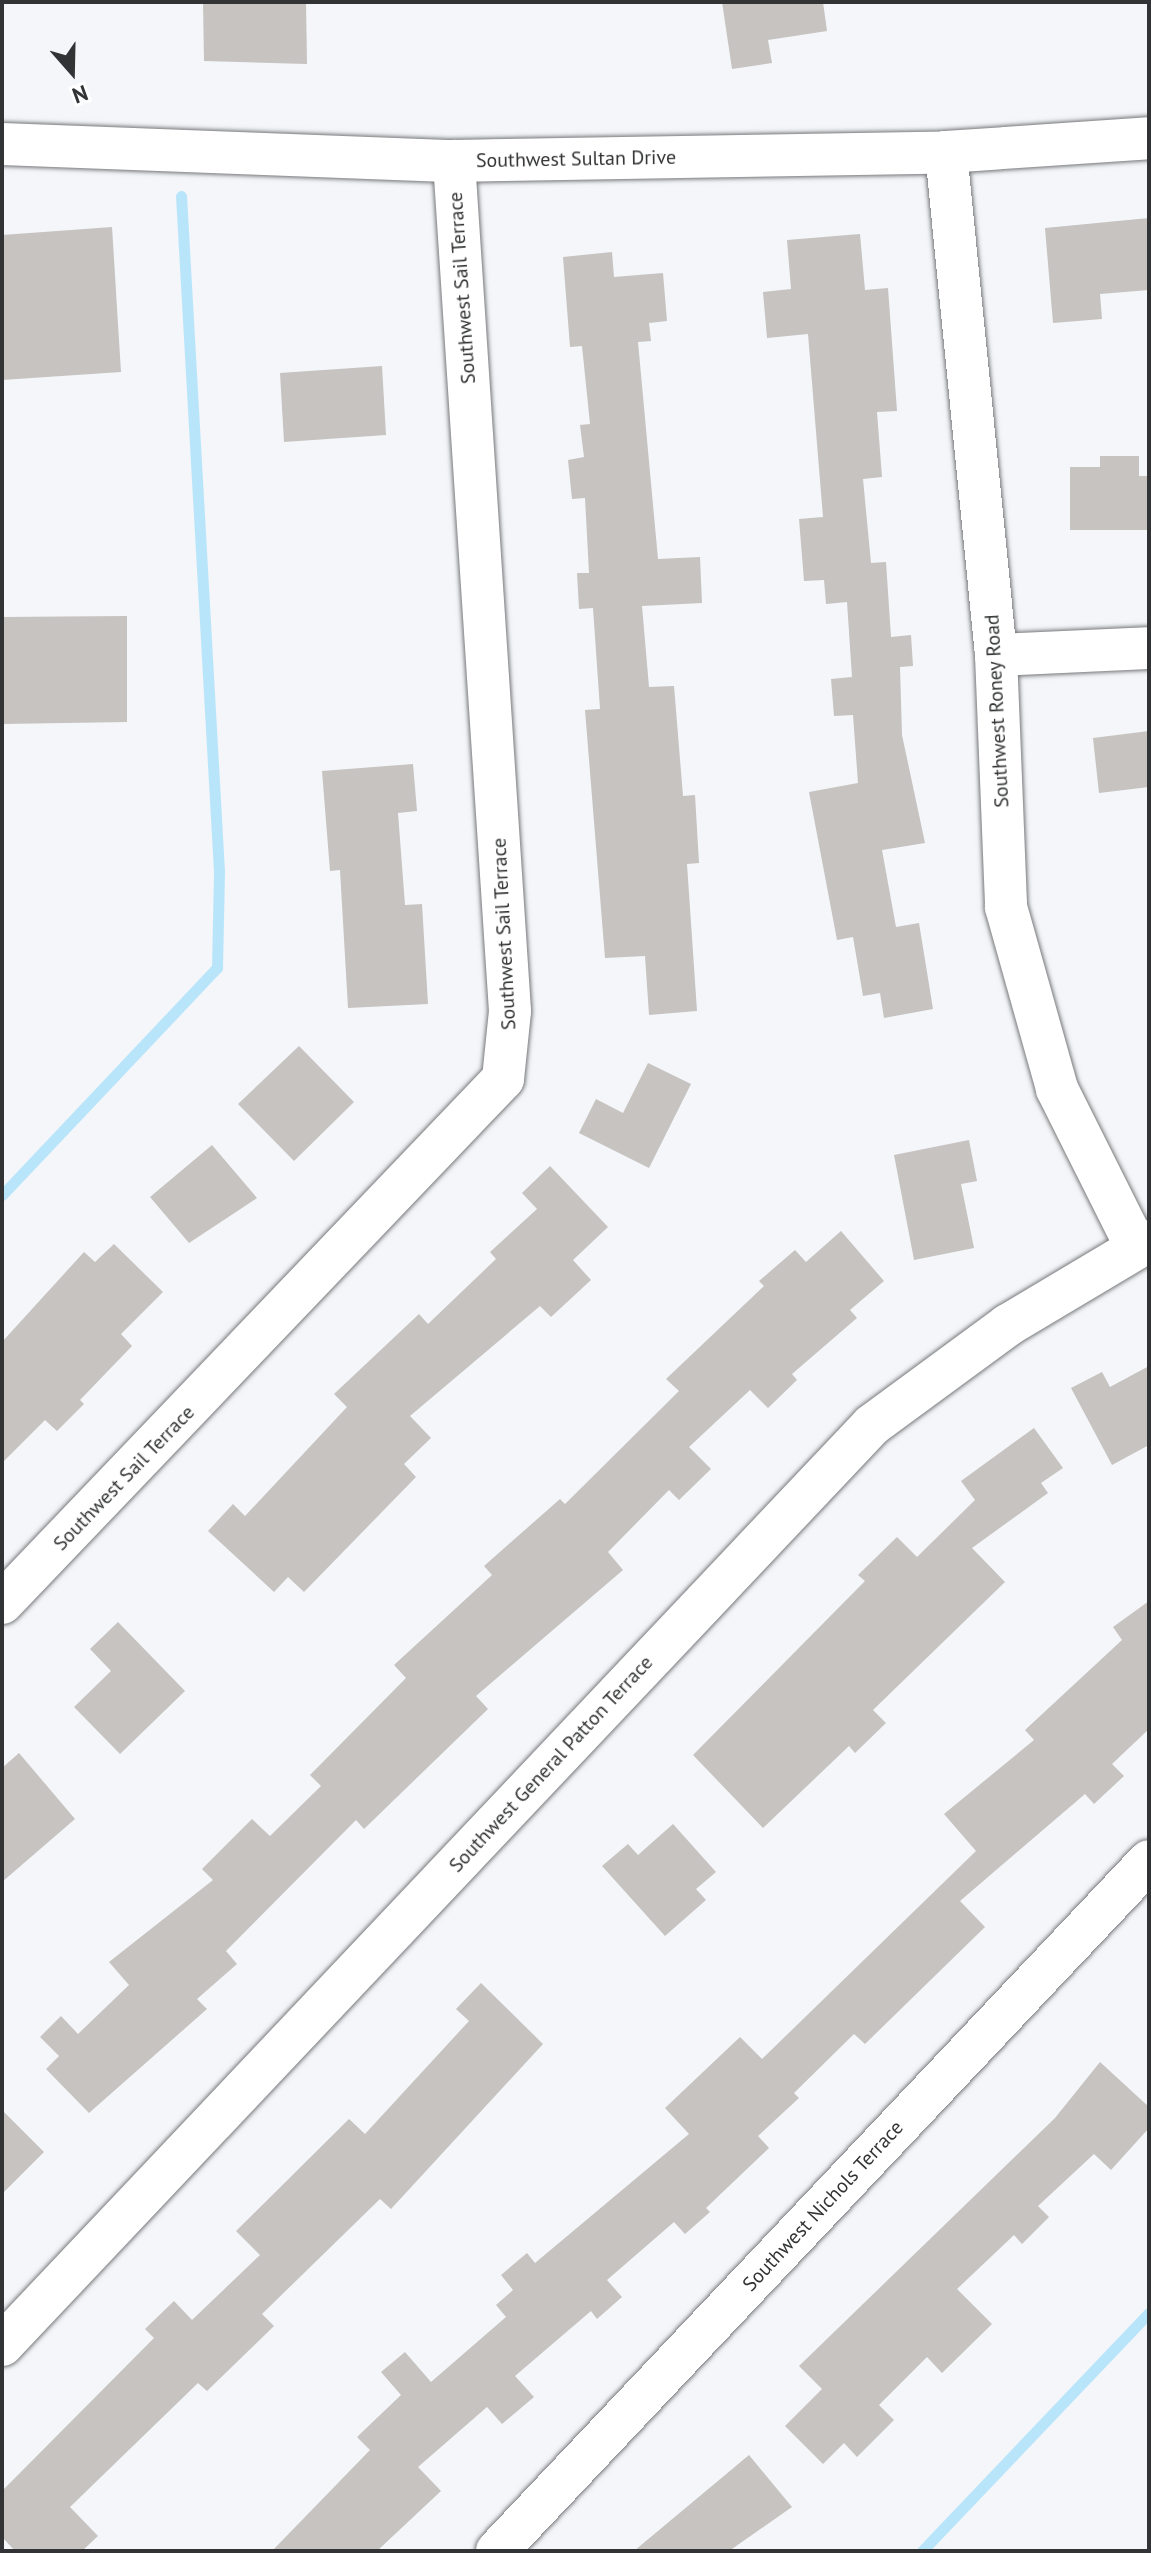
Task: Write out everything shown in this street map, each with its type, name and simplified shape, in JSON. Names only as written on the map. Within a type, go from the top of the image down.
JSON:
[{"type":"street","name":"Southwest Sultan Drive","points":[[2,144],[454,161],[946,152],[1149,138]]},
{"type":"street","name":"Southwest Roney Road","points":[[946,152],[996,655],[1006,907],[1057,1089],[1142,1244]]},
{"type":"street","name":"Southwest Sail Terrace","points":[[2,1603],[467,1125],[503,1079],[510,1011],[454,161]]},
{"type":"street","points":[[996,655],[1149,648]]},
{"type":"street","name":"Southwest General Patton Terrace","points":[[2,2345],[872,1425],[1008,1325],[1142,1244]]},
{"type":"street","name":"Southwest Nichols Terrace","points":[[497,2551],[1149,1861]]},
{"type":"building","points":[[203,2],[306,2],[307,64],[204,61]]},
{"type":"building","points":[[722,2],[823,2],[827,31],[768,40],[772,63],[732,69]]},
{"type":"building","points":[[1149,218],[1149,290],[1100,294],[1102,319],[1053,323],[1045,228]]},
{"type":"building","points":[[112,227],[121,372],[2,380],[2,235]]},
{"type":"building","points":[[860,234],[865,290],[888,288],[897,411],[877,412],[882,477],[863,479],[871,563],[886,562],[891,637],[911,635],[913,666],[900,667],[902,735],[925,843],[882,850],[896,927],[919,923],[933,1009],[884,1018],[880,993],[863,996],[853,937],[837,940],[809,792],[858,783],[853,715],[834,716],[831,679],[852,677],[847,602],[826,604],[824,580],[804,581],[799,519],[823,517],[808,334],[767,338],[763,292],[791,289],[787,240]]},
{"type":"building","points":[[612,252],[614,277],[663,273],[667,321],[649,323],[651,341],[638,342],[658,559],[700,557],[702,603],[642,606],[649,687],[674,686],[683,796],[695,795],[699,863],[687,864],[697,1011],[649,1015],[645,956],[605,958],[585,710],[600,709],[593,608],[579,609],[577,573],[589,573],[585,498],[572,499],[568,460],[584,457],[580,425],[590,424],[582,346],[570,347],[563,257]]},
{"type":"building","points":[[382,366],[386,435],[284,442],[280,373]]},
{"type":"building","points":[[1100,456],[1139,456],[1139,476],[1149,476],[1149,530],[1070,530],[1070,467],[1100,467]]},
{"type":"building","points":[[127,616],[127,722],[2,724],[2,617]]},
{"type":"building","points":[[1149,731],[1149,787],[1099,793],[1093,738]]},
{"type":"building","points":[[413,764],[417,811],[398,813],[405,905],[422,904],[428,1004],[348,1008],[340,870],[330,871],[322,771]]},
{"type":"building","points":[[299,1046],[354,1102],[294,1161],[238,1104]]},
{"type":"building","points":[[648,1063],[691,1084],[649,1168],[579,1133],[596,1099],[623,1113]]},
{"type":"building","points":[[969,1140],[977,1181],[961,1184],[974,1248],[914,1260],[894,1155]]},
{"type":"building","points":[[212,1145],[257,1198],[189,1243],[150,1197]]},
{"type":"building","points":[[550,1166],[608,1227],[573,1260],[591,1280],[551,1317],[540,1306],[410,1416],[431,1438],[404,1464],[416,1477],[304,1592],[288,1577],[274,1592],[208,1531],[233,1504],[245,1516],[347,1407],[334,1394],[419,1314],[428,1324],[496,1259],[490,1252],[537,1209],[522,1193]]},
{"type":"building","points":[[841,1231],[884,1281],[850,1310],[857,1318],[792,1374],[797,1380],[768,1408],[750,1390],[689,1447],[711,1469],[679,1500],[669,1490],[608,1552],[623,1570],[476,1696],[488,1709],[364,1829],[356,1820],[226,1951],[237,1964],[197,1999],[207,2009],[89,2113],[46,2069],[59,2056],[40,2037],[61,2016],[78,2034],[129,1985],[109,1962],[213,1880],[202,1869],[252,1819],[270,1836],[321,1786],[310,1775],[406,1678],[394,1665],[492,1575],[484,1566],[560,1499],[565,1504],[679,1391],[666,1379],[764,1286],[759,1281],[795,1250],[806,1262]]},
{"type":"building","points":[[114,1244],[163,1292],[121,1334],[132,1346],[80,1400],[84,1404],[57,1431],[45,1420],[2,1463],[2,1342],[84,1252],[95,1262]]},
{"type":"building","points":[[1149,1366],[1149,1445],[1112,1465],[1071,1388],[1102,1372],[1110,1387]]},
{"type":"building","points":[[1034,1428],[1063,1468],[1041,1483],[1048,1493],[972,1548],[1005,1582],[873,1710],[886,1723],[855,1753],[849,1746],[763,1828],[693,1755],[865,1581],[858,1575],[897,1537],[917,1557],[975,1500],[961,1481]]},
{"type":"building","points":[[1149,1601],[1149,1729],[1112,1764],[1124,1776],[1094,1804],[1085,1794],[960,1901],[985,1927],[865,2044],[854,2034],[794,2093],[799,2098],[758,2136],[769,2148],[706,2208],[710,2212],[685,2234],[674,2222],[607,2280],[622,2297],[597,2319],[591,2311],[515,2376],[534,2397],[502,2424],[487,2407],[418,2467],[441,2491],[377,2551],[272,2551],[370,2450],[357,2437],[401,2395],[381,2372],[405,2352],[431,2382],[506,2317],[496,2305],[513,2290],[501,2275],[527,2253],[535,2263],[689,2134],[665,2108],[740,2037],[762,2059],[976,1851],[944,1814],[1034,1740],[1025,1730],[1122,1640],[1113,1627]]},
{"type":"building","points":[[118,1622],[185,1691],[120,1754],[74,1707],[111,1671],[90,1649]]},
{"type":"building","points":[[19,1753],[75,1819],[2,1882],[2,1768]]},
{"type":"building","points":[[673,1824],[716,1872],[696,1889],[706,1900],[665,1936],[602,1866],[628,1844],[638,1855]]},
{"type":"building","points":[[481,1983],[543,2044],[391,2209],[380,2199],[262,2314],[274,2326],[207,2391],[198,2383],[70,2507],[98,2536],[82,2551],[15,2551],[2,2537],[2,2491],[154,2338],[145,2329],[174,2301],[192,2320],[260,2255],[236,2231],[349,2119],[365,2134],[469,2021],[456,2009]]},
{"type":"building","points":[[1100,2062],[1149,2107],[1149,2128],[1111,2170],[1094,2154],[1038,2206],[1049,2217],[1022,2244],[1014,2235],[957,2289],[992,2324],[942,2373],[927,2357],[879,2405],[894,2420],[857,2457],[844,2443],[823,2464],[785,2426],[822,2389],[799,2366],[1055,2118]]},
{"type":"building","points":[[2,2110],[44,2152],[2,2194]]},
{"type":"building","points":[[749,2455],[792,2507],[729,2551],[634,2551]]},
{"type":"waterway","points":[[2,1195],[217,968],[219,871],[181,196]]},
{"type":"waterway","points":[[922,2551],[1149,2313]]}]
